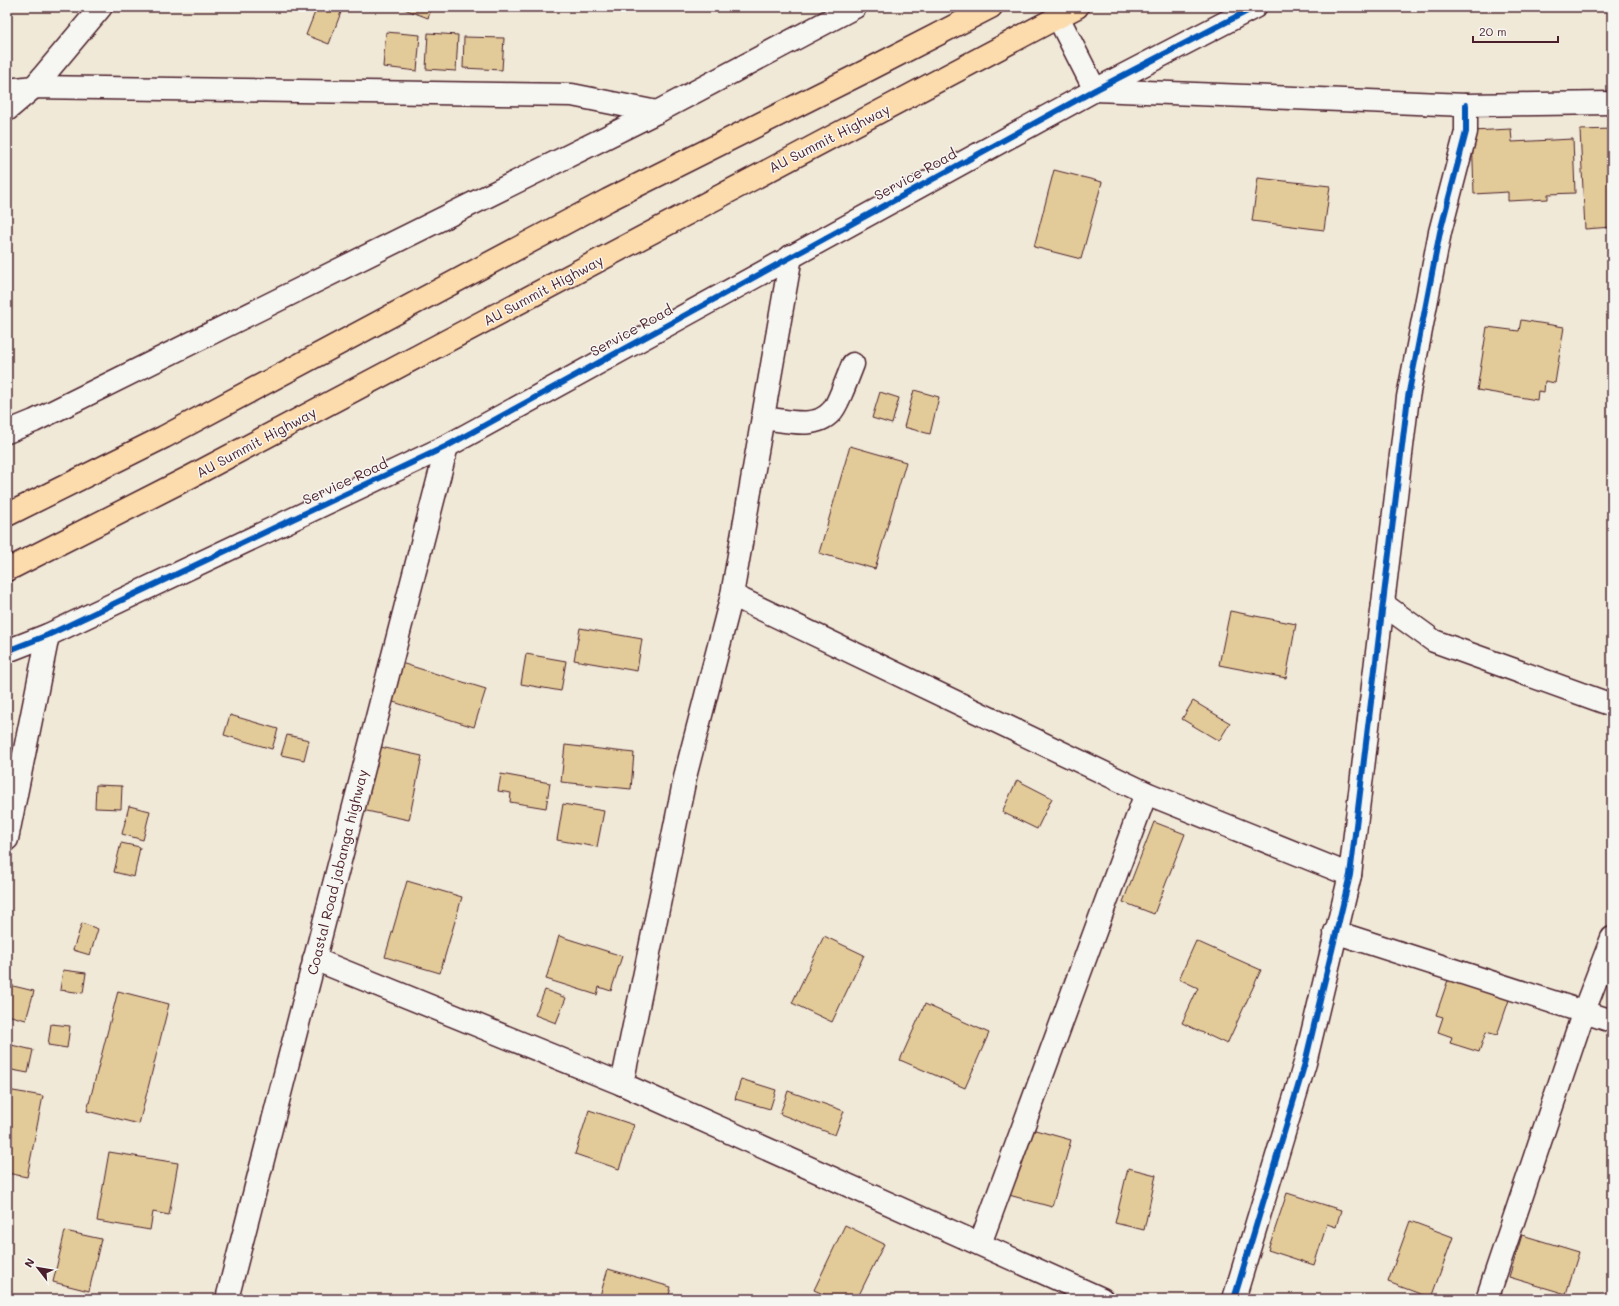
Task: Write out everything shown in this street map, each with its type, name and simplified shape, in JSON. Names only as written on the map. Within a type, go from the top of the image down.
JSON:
[{"type":"main road","points":[[7,515],[171,433],[608,200],[991,7]]},
{"type":"main road","name":"AU Summit Highway","points":[[7,570],[190,477],[633,243],[785,160],[895,104],[1077,7]]},
{"type":"street","points":[[7,110],[34,87],[101,7]]},
{"type":"street","points":[[7,432],[34,421],[658,112],[855,7]]},
{"type":"street","name":"Service Road","points":[[7,651],[48,635],[447,446],[1096,90],[1255,7]]},
{"type":"street","points":[[1058,18],[1096,90],[1466,105],[1612,103]]},
{"type":"street","points":[[7,90],[34,87],[572,95],[658,112]]},
{"type":"street","points":[[1234,1299],[1305,1063],[1335,932],[1350,875],[1408,397],[1440,232],[1466,132],[1466,105]]},
{"type":"street","points":[[622,1084],[686,773],[732,595],[791,256]]},
{"type":"street","points":[[763,418],[803,423],[821,420],[832,412],[853,364]]},
{"type":"street","name":"Coastal Road jabanga highway","points":[[227,1299],[447,446]]},
{"type":"street","points":[[732,595],[1146,793],[1350,875]]},
{"type":"street","points":[[1383,604],[1434,641],[1612,705]]},
{"type":"street","points":[[7,839],[48,635]]},
{"type":"street","points":[[980,1244],[1146,793]]},
{"type":"street","points":[[1335,932],[1612,1021]]},
{"type":"street","points":[[1487,1299],[1584,1011],[1612,938]]},
{"type":"street","points":[[314,959],[622,1084],[1102,1299]]},
{"type":"building","points":[[317,7],[343,7],[329,44],[306,35]]},
{"type":"building","points":[[399,7],[432,7],[428,18]]},
{"type":"building","points":[[386,32],[420,35],[417,71],[383,67]]},
{"type":"building","points":[[428,33],[458,35],[456,71],[426,69]]},
{"type":"building","points":[[464,37],[504,38],[502,70],[463,68]]},
{"type":"building","points":[[1511,129],[1512,142],[1573,139],[1575,193],[1548,194],[1548,199],[1508,201],[1508,192],[1474,194],[1472,131]]},
{"type":"building","points":[[1612,129],[1612,227],[1585,229],[1580,130]]},
{"type":"building","points":[[1054,170],[1102,182],[1081,259],[1034,247]]},
{"type":"building","points":[[1258,178],[1330,186],[1324,230],[1252,221]]},
{"type":"building","points":[[1521,320],[1564,327],[1555,383],[1545,381],[1544,392],[1538,391],[1537,400],[1477,390],[1487,327],[1519,331]]},
{"type":"building","points":[[914,390],[939,397],[930,434],[904,427]]},
{"type":"building","points":[[880,392],[899,398],[892,424],[872,418]]},
{"type":"building","points":[[850,446],[906,462],[875,569],[819,553]]},
{"type":"building","points":[[1230,611],[1296,624],[1286,678],[1219,665]]},
{"type":"building","points":[[580,628],[642,639],[637,671],[574,660]]},
{"type":"building","points":[[526,654],[566,661],[561,691],[521,684]]},
{"type":"building","points":[[401,663],[486,689],[474,727],[390,701]]},
{"type":"building","points":[[1193,701],[1230,723],[1219,741],[1182,719]]},
{"type":"building","points":[[230,715],[278,729],[272,749],[224,735]]},
{"type":"building","points":[[287,735],[309,740],[304,760],[281,755]]},
{"type":"building","points":[[565,745],[634,753],[631,789],[561,782]]},
{"type":"building","points":[[376,746],[422,756],[409,820],[362,810]]},
{"type":"building","points":[[501,774],[550,783],[546,808],[510,802],[511,793],[498,791]]},
{"type":"building","points":[[1017,780],[1052,798],[1037,829],[1002,812]]},
{"type":"building","points":[[96,785],[122,786],[121,809],[95,808]]},
{"type":"building","points":[[563,804],[604,811],[597,847],[557,840]]},
{"type":"building","points":[[129,806],[150,811],[143,840],[122,834]]},
{"type":"building","points":[[1154,822],[1185,834],[1154,914],[1123,902]]},
{"type":"building","points":[[121,843],[140,847],[134,877],[114,872]]},
{"type":"building","points":[[407,881],[462,897],[440,973],[385,957]]},
{"type":"building","points":[[82,923],[98,929],[90,955],[73,950]]},
{"type":"building","points":[[559,936],[622,956],[611,991],[599,987],[597,995],[546,979]]},
{"type":"building","points":[[824,936],[864,955],[832,1022],[792,1003]]},
{"type":"building","points":[[1196,941],[1261,970],[1227,1044],[1182,1023],[1198,988],[1179,979]]},
{"type":"building","points":[[63,970],[86,973],[83,993],[60,990]]},
{"type":"building","points":[[1449,977],[1510,997],[1497,1035],[1486,1032],[1479,1052],[1450,1043],[1452,1037],[1438,1032],[1443,1017],[1436,1015]]},
{"type":"building","points":[[9,985],[34,991],[26,1020],[7,1015],[7,994]]},
{"type":"building","points":[[545,990],[566,998],[556,1023],[535,1015]]},
{"type":"building","points":[[118,991],[169,1004],[139,1124],[87,1111]]},
{"type":"building","points":[[925,1004],[989,1033],[965,1088],[900,1060]]},
{"type":"building","points":[[51,1024],[70,1026],[67,1048],[48,1045]]},
{"type":"building","points":[[7,1044],[33,1050],[28,1073],[7,1069]]},
{"type":"building","points":[[741,1079],[776,1090],[770,1109],[735,1099]]},
{"type":"building","points":[[7,1090],[43,1096],[27,1177],[7,1173]]},
{"type":"building","points":[[788,1091],[844,1111],[835,1135],[780,1114]]},
{"type":"building","points":[[589,1110],[634,1125],[619,1169],[575,1154]]},
{"type":"building","points":[[1028,1128],[1071,1140],[1052,1207],[1009,1195]]},
{"type":"building","points":[[109,1152],[178,1163],[169,1215],[153,1212],[150,1230],[97,1221]]},
{"type":"building","points":[[1128,1168],[1156,1175],[1144,1230],[1115,1223]]},
{"type":"building","points":[[1287,1193],[1341,1210],[1336,1227],[1327,1224],[1314,1265],[1268,1250]]},
{"type":"building","points":[[1410,1221],[1453,1237],[1431,1298],[1388,1282]]},
{"type":"building","points":[[845,1225],[884,1244],[857,1299],[834,1299],[814,1290]]},
{"type":"building","points":[[65,1231],[101,1239],[89,1291],[53,1282]]},
{"type":"building","points":[[1522,1235],[1579,1252],[1566,1294],[1509,1277]]},
{"type":"building","points":[[608,1269],[671,1287],[668,1299],[599,1299]]},
{"type":"cycle path","points":[[7,651],[48,635],[447,446],[1095,90],[1255,7]]},
{"type":"cycle path","points":[[1234,1299],[1305,1063],[1350,875],[1408,397],[1440,232],[1466,132],[1466,105]]}]
